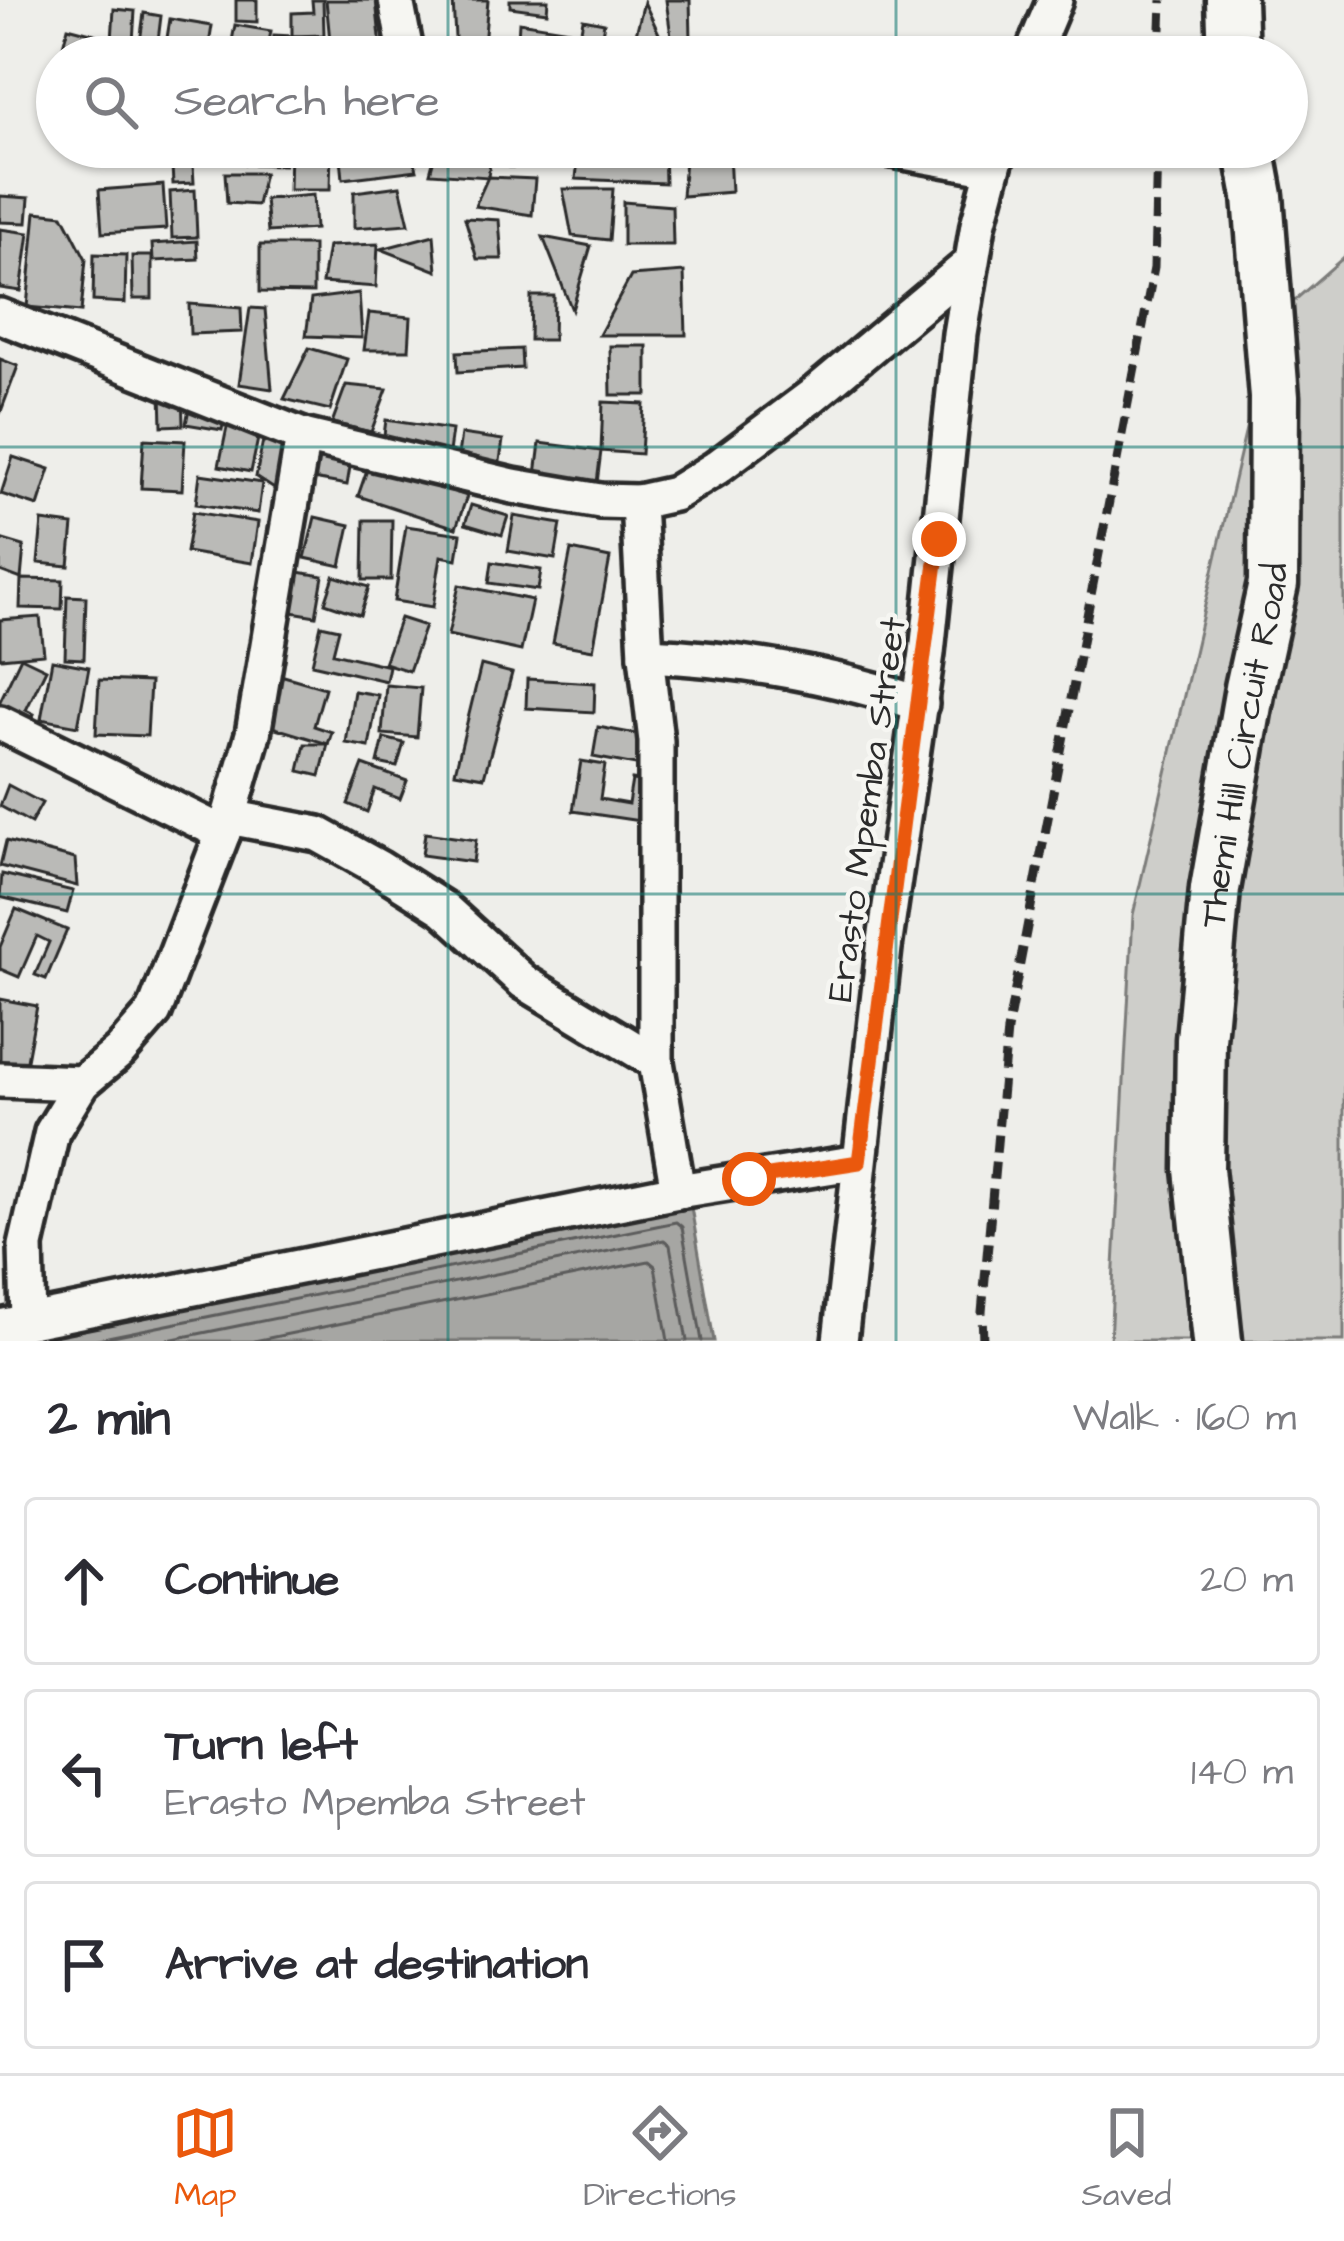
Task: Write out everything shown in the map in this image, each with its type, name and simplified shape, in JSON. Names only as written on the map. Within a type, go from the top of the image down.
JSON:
[{"type":"street","points":[[396,0],[402,36]]},
{"type":"street","points":[[1040,36],[1055,0]]},
{"type":"street","points":[[1231,0],[1232,36]]},
{"type":"street","name":"Erasto Mpemba Street","points":[[840,1341],[884,949],[921,704],[970,264],[994,168]]},
{"type":"street","name":"Themi Hill Circuit Road","points":[[1217,1341],[1199,1169],[1201,1040],[1215,890],[1273,584],[1274,397],[1253,168]]},
{"type":"street","points":[[0,316],[303,436],[496,483],[600,501],[638,502],[674,494],[716,467],[812,396],[970,264]]},
{"type":"street","points":[[303,436],[253,734],[226,825],[154,1012],[120,1051],[82,1083],[52,1132],[36,1191],[14,1324],[678,1191],[859,1162]]},
{"type":"street","points":[[638,502],[656,741],[656,1062],[678,1191]]},
{"type":"street","points":[[646,656],[743,662],[823,674],[921,704]]},
{"type":"street","points":[[0,723],[226,825],[318,834],[444,909],[524,982],[656,1062]]},
{"type":"street","points":[[0,1080],[82,1083]]},
{"type":"shaded area","points":[[1344,257],[1344,1341],[1110,1341],[1133,915],[1271,321]]},
{"type":"water","points":[[691,1207],[714,1341],[27,1341]]},
{"type":"building","points":[[236,0],[257,0],[257,22],[236,21]]},
{"type":"building","points":[[312,0],[323,0],[324,35],[292,36],[292,13],[313,12]]},
{"type":"building","points":[[326,0],[376,0],[380,36],[330,36]]},
{"type":"building","points":[[453,0],[488,0],[485,36],[455,36]]},
{"type":"building","points":[[510,0],[548,0],[547,12],[510,7]]},
{"type":"building","points":[[666,0],[690,0],[691,36],[671,36]]},
{"type":"building","points":[[644,2],[660,36],[636,36]]},
{"type":"building","points":[[114,9],[135,11],[133,36],[112,36]]},
{"type":"building","points":[[144,13],[161,16],[159,36],[141,36]]},
{"type":"building","points":[[170,19],[212,26],[210,36],[167,36]]},
{"type":"building","points":[[583,19],[604,23],[602,36],[580,36]]},
{"type":"building","points":[[519,22],[569,30],[569,36],[518,36]]},
{"type":"building","points":[[235,25],[271,31],[270,36],[233,36]]},
{"type":"building","points":[[68,27],[102,36],[66,36]]},
{"type":"building","points":[[172,168],[193,168],[194,183],[173,184]]},
{"type":"building","points":[[290,168],[331,168],[330,190],[289,190]]},
{"type":"building","points":[[342,168],[417,170],[343,179]]},
{"type":"building","points":[[431,168],[489,168],[488,177],[430,173]]},
{"type":"building","points":[[577,168],[665,168],[665,183],[576,179]]},
{"type":"building","points":[[684,168],[730,168],[731,192],[682,196]]},
{"type":"building","points":[[225,173],[264,173],[257,205],[227,203]]},
{"type":"building","points":[[488,177],[535,179],[532,215],[475,206]]},
{"type":"building","points":[[163,185],[166,229],[102,233],[99,190]]},
{"type":"building","points":[[400,186],[409,224],[354,228],[354,192]]},
{"type":"building","points":[[563,189],[613,189],[609,240],[572,236]]},
{"type":"building","points":[[195,190],[197,237],[172,238],[170,192]]},
{"type":"building","points":[[313,195],[315,229],[268,232],[265,199]]},
{"type":"building","points":[[0,196],[29,198],[27,223],[0,222]]},
{"type":"building","points":[[623,202],[672,206],[673,245],[623,245]]},
{"type":"building","points":[[36,212],[63,215],[86,259],[81,312],[27,307]]},
{"type":"building","points":[[465,218],[499,220],[502,259],[477,259]]},
{"type":"building","points":[[0,229],[29,233],[21,291],[0,288]]},
{"type":"building","points":[[434,235],[437,271],[381,249]]},
{"type":"building","points":[[543,237],[591,246],[572,310]]},
{"type":"building","points":[[197,241],[198,259],[153,261],[152,244]]},
{"type":"building","points":[[378,244],[376,287],[322,283],[328,246]]},
{"type":"building","points":[[260,245],[313,245],[313,293],[260,292]]},
{"type":"building","points":[[94,254],[126,255],[125,303],[93,301]]},
{"type":"building","points":[[132,256],[152,256],[152,299],[133,299]]},
{"type":"building","points":[[684,272],[686,335],[599,335],[631,276]]},
{"type":"building","points":[[359,293],[362,338],[306,336],[311,299]]},
{"type":"building","points":[[531,296],[554,296],[553,340],[530,340]]},
{"type":"building","points":[[189,304],[241,308],[242,332],[190,334]]},
{"type":"building","points":[[250,308],[265,309],[272,389],[239,384]]},
{"type":"building","points":[[369,313],[411,317],[409,350],[364,350]]},
{"type":"building","points":[[610,346],[647,346],[647,395],[611,395]]},
{"type":"building","points":[[309,348],[347,359],[330,410],[284,399]]},
{"type":"building","points":[[521,349],[522,368],[458,372],[457,352]]},
{"type":"building","points":[[0,359],[18,366],[0,414]]},
{"type":"building","points":[[346,385],[387,389],[371,432],[332,423]]},
{"type":"building","points":[[182,392],[183,425],[162,426],[161,393]]},
{"type":"building","points":[[603,402],[644,404],[641,454],[601,451]]},
{"type":"building","points":[[190,403],[226,409],[222,430],[186,424]]},
{"type":"building","points":[[229,418],[261,424],[251,472],[219,466]]},
{"type":"building","points":[[386,420],[452,430],[449,452],[383,443]]},
{"type":"building","points":[[461,434],[503,440],[499,468],[457,462]]},
{"type":"building","points":[[264,435],[295,441],[285,496],[256,477]]},
{"type":"building","points":[[144,439],[185,441],[182,490],[141,488]]},
{"type":"building","points":[[540,443],[601,451],[597,483],[536,475]]},
{"type":"building","points":[[318,449],[352,455],[347,485],[313,479]]},
{"type":"building","points":[[13,457],[50,469],[38,506],[1,494]]},
{"type":"building","points":[[369,464],[467,496],[456,528],[358,496]]},
{"type":"building","points":[[200,474],[262,483],[258,513],[196,504]]},
{"type":"building","points":[[471,505],[508,516],[502,535],[465,524]]},
{"type":"building","points":[[193,512],[258,522],[252,563],[186,552]]},
{"type":"building","points":[[514,516],[561,524],[555,559],[508,551]]},
{"type":"building","points":[[315,517],[350,525],[341,566],[305,558]]},
{"type":"building","points":[[364,520],[392,520],[391,580],[363,580]]},
{"type":"building","points":[[42,521],[73,525],[69,566],[38,563]]},
{"type":"building","points":[[406,526],[461,534],[457,559],[441,556],[433,607],[394,601]]},
{"type":"building","points":[[0,539],[24,546],[21,579],[0,571]]},
{"type":"building","points":[[571,550],[610,558],[593,650],[553,643]]},
{"type":"building","points":[[492,562],[541,570],[538,590],[489,583]]},
{"type":"building","points":[[292,571],[323,576],[316,616],[286,611]]},
{"type":"building","points":[[334,576],[369,587],[360,615],[325,603]]},
{"type":"building","points":[[21,579],[63,580],[62,609],[20,608]]},
{"type":"building","points":[[459,585],[532,600],[521,651],[448,635]]},
{"type":"building","points":[[67,596],[86,597],[84,659],[65,658]]},
{"type":"building","points":[[40,617],[44,654],[0,658],[0,620]]},
{"type":"building","points":[[400,618],[425,626],[409,671],[384,663]]},
{"type":"building","points":[[321,625],[339,629],[333,653],[389,666],[386,681],[312,664]]},
{"type":"building","points":[[21,657],[46,669],[26,710],[34,714],[25,733],[0,721],[0,701]]},
{"type":"building","points":[[52,660],[89,667],[78,726],[41,719]]},
{"type":"building","points":[[481,665],[512,673],[484,777],[455,772]]},
{"type":"building","points":[[277,674],[325,688],[314,726],[332,732],[328,744],[262,724]]},
{"type":"building","points":[[527,679],[595,683],[594,712],[526,708]]},
{"type":"building","points":[[99,680],[150,682],[147,736],[96,734]]},
{"type":"building","points":[[386,685],[421,688],[417,737],[382,734]]},
{"type":"building","points":[[354,691],[378,695],[369,747],[346,743]]},
{"type":"building","points":[[598,727],[647,736],[641,766],[593,757]]},
{"type":"building","points":[[384,738],[404,743],[397,767],[378,763]]},
{"type":"building","points":[[305,744],[328,744],[320,776],[299,771]]},
{"type":"building","points":[[581,761],[605,765],[600,799],[628,804],[632,780],[646,782],[640,821],[573,811]]},
{"type":"building","points":[[363,765],[407,781],[400,799],[375,789],[367,812],[348,804]]},
{"type":"building","points":[[8,785],[42,803],[31,823],[0,806]]},
{"type":"building","points":[[425,833],[476,840],[473,862],[422,855]]},
{"type":"building","points":[[6,841],[75,859],[77,886],[0,866]]},
{"type":"building","points":[[2,874],[73,891],[67,913],[0,897]]},
{"type":"building","points":[[16,909],[67,930],[46,979],[35,975],[49,942],[37,936],[19,977],[0,969],[0,947]]},
{"type":"building","points":[[0,999],[37,1006],[24,1076],[0,1072]]},
{"type":"railway","points":[[1161,36],[1162,0]]},
{"type":"railway","points":[[983,1341],[1007,1031],[1154,268],[1156,168]]},
{"type":"route","points":[[749,1179],[859,1162],[939,539]]}]
